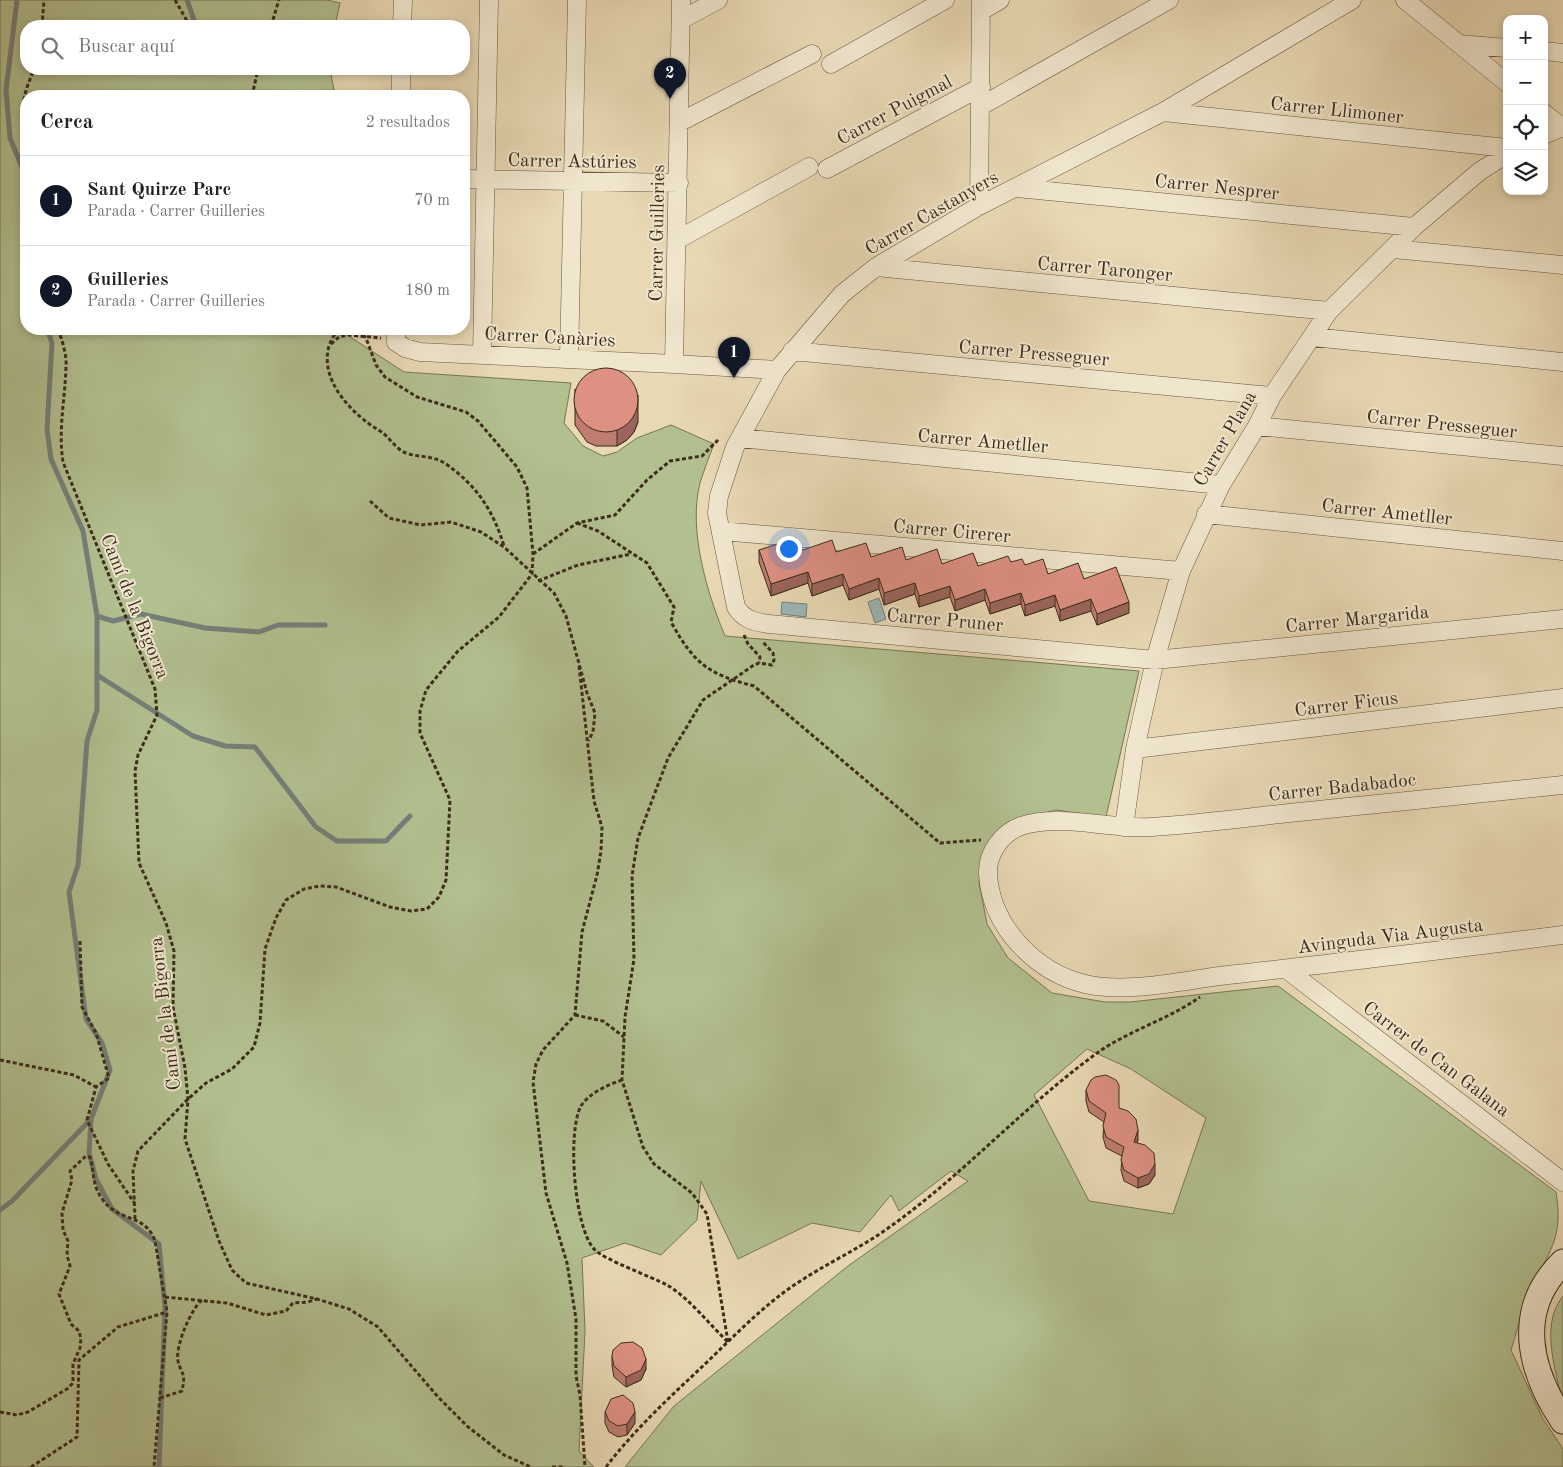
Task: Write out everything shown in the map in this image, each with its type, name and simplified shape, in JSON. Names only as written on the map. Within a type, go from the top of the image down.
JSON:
[{"type":"main road","points":[[1563,1262],[1541,1292],[1535,1308],[1532,1332],[1532,1348],[1539,1378],[1546,1396],[1563,1420]]},
{"type":"street","points":[[402,20],[403,0]]},
{"type":"street","points":[[482,354],[489,0]]},
{"type":"street","points":[[568,358],[577,0]]},
{"type":"street","name":"Carrer Guilleries","points":[[674,364],[679,183],[681,0]]},
{"type":"street","points":[[681,20],[718,0]]},
{"type":"street","points":[[831,64],[944,0]]},
{"type":"street","points":[[979,206],[982,106],[981,5],[1000,0]]},
{"type":"street","points":[[982,106],[1168,0]]},
{"type":"street","name":"Carrer Castanyers","points":[[738,610],[717,513],[719,496],[738,443],[778,370],[792,351],[842,294],[876,267],[979,206],[1163,112],[1352,0]]},
{"type":"street","points":[[1405,0],[1503,80]]},
{"type":"street","points":[[1459,44],[1503,48]]},
{"type":"street","points":[[1548,51],[1563,52]]},
{"type":"street","points":[[680,122],[812,54]]},
{"type":"street","points":[[401,90],[402,75]]},
{"type":"street","name":"Carrer Puigmal","points":[[827,169],[982,87]]},
{"type":"street","name":"Carrer Llimoner","points":[[1163,112],[1503,148]]},
{"type":"street","points":[[1548,116],[1562,128],[1548,133]]},
{"type":"street","name":"Carrer Plana","points":[[1124,826],[1135,749],[1155,660],[1181,571],[1221,484],[1257,426],[1272,396],[1330,311],[1414,226],[1480,170],[1503,156]]},
{"type":"street","points":[[677,240],[809,167]]},
{"type":"street","name":"Carrer Astúries","points":[[470,179],[679,183]]},
{"type":"street","name":"Carrer Nesprer","points":[[1017,188],[1414,226]]},
{"type":"street","points":[[1393,249],[1563,265]]},
{"type":"street","name":"Carrer Taronger","points":[[876,267],[1330,311]]},
{"type":"street","name":"Carrer Canàries","points":[[396,335],[405,348],[420,352],[674,364]]},
{"type":"street","points":[[1312,337],[1563,362]]},
{"type":"street","name":"Carrer Presseguer","points":[[792,351],[1272,396]]},
{"type":"street","points":[[674,364],[778,370]]},
{"type":"street","name":"Carrer Presseguer","points":[[1257,426],[1563,456]]},
{"type":"street","name":"Carrer Ametller","points":[[738,443],[1221,484]]},
{"type":"street","name":"Carrer Ametller","points":[[1206,514],[1563,551]]},
{"type":"street","name":"Carrer Cirerer","points":[[720,531],[1181,571]]},
{"type":"street","name":"Carrer Pruner","points":[[738,610],[752,621],[769,624],[1155,660]]},
{"type":"street","name":"Carrer Margarida","points":[[1155,660],[1563,619]]},
{"type":"street","name":"Carrer Ficus","points":[[1135,749],[1563,698]]},
{"type":"street","name":"Carrer Badabadoc","points":[[1001,838],[1019,827],[1041,822],[1149,827],[1563,785]]},
{"type":"street","name":"Avinguda Via Augusta","points":[[1001,838],[992,853],[988,870],[990,891],[998,912],[1010,934],[1047,969],[1065,978],[1101,987],[1120,987],[1286,969],[1563,935]]},
{"type":"street","name":"Carrer de Can Galana","points":[[1286,969],[1563,1182]]},
{"type":"path","points":[[42,20],[44,0]]},
{"type":"path","points":[[175,0],[187,20]]},
{"type":"path","points":[[273,20],[279,0]]},
{"type":"path","points":[[25,90],[32,75]]},
{"type":"path","points":[[253,90],[257,75]]},
{"type":"path","name":"Camí de la Bigorra","points":[[59,335],[66,366],[60,445],[63,462],[155,689],[157,714],[138,755],[135,771],[139,854],[141,870],[166,922],[174,951],[173,1006],[185,1068],[188,1099],[185,1126],[188,1151],[219,1241],[232,1270],[246,1283],[317,1298],[349,1308],[378,1326],[438,1397],[467,1426],[504,1455],[531,1467]]},
{"type":"path","points":[[335,335],[329,346],[329,374],[336,390],[360,418],[381,432],[398,449],[408,454],[438,459],[460,474],[492,512],[504,546]]},
{"type":"path","points":[[135,1219],[133,1170],[138,1151],[188,1099],[206,1083],[232,1069],[254,1047],[260,1023],[265,949],[276,918],[286,900],[304,889],[320,886],[336,887],[390,907],[411,911],[427,909],[439,896],[446,880],[450,800],[420,733],[420,710],[426,690],[458,651],[499,617],[532,574],[533,554],[527,488],[517,467],[478,420],[466,412],[417,397],[385,376],[376,365],[363,335]]},
{"type":"path","points":[[329,346],[339,336],[366,338]]},
{"type":"path","points":[[533,554],[577,523],[615,515],[647,480],[670,461],[702,456],[720,438],[738,443]]},
{"type":"path","points":[[370,500],[389,518],[421,524],[451,522],[481,532],[504,546],[561,602],[589,701],[594,705],[596,720],[588,743]]},
{"type":"path","points":[[577,523],[598,531],[647,563],[674,606],[671,622],[698,663],[731,680],[754,686],[940,843],[1001,838]]},
{"type":"path","points":[[538,580],[578,565],[632,554]]},
{"type":"path","points":[[738,610],[745,640],[760,656],[759,663]]},
{"type":"path","points":[[728,1342],[707,1214],[692,1193],[654,1164],[643,1147],[622,1080],[624,1037],[634,959],[632,876],[638,838],[668,758],[703,700],[759,663],[772,664],[774,660],[773,653],[738,610]]},
{"type":"path","points":[[579,666],[594,801],[602,827],[602,838],[597,875],[582,932],[575,1015],[543,1050],[536,1064],[533,1082],[546,1193],[567,1263],[576,1318],[576,1376],[580,1395],[585,1467]]},
{"type":"path","points":[[80,940],[82,1007],[96,1033],[109,1078],[96,1087],[87,1120],[108,1164],[135,1204]]},
{"type":"path","points":[[606,1467],[658,1409],[756,1315],[785,1292],[885,1230],[961,1170],[1065,1077],[1094,1055],[1122,1038],[1174,1014],[1213,987],[1222,976]]},
{"type":"path","points":[[575,1015],[603,1021],[624,1037]]},
{"type":"path","points":[[0,1060],[74,1075],[96,1087]]},
{"type":"path","points":[[622,1080],[608,1085],[585,1101],[577,1120],[576,1168],[580,1217],[586,1235],[595,1251],[669,1286],[728,1342]]},
{"type":"path","points":[[0,1412],[17,1415],[28,1412],[67,1389],[73,1383],[72,1364],[80,1348],[81,1339],[79,1331],[71,1324],[59,1294],[70,1266],[67,1254],[68,1241],[63,1230],[62,1213],[70,1192],[72,1180],[70,1171],[73,1166],[86,1156],[90,1156],[94,1185],[103,1200],[114,1212],[135,1219],[151,1230],[165,1297],[168,1312],[154,1467]]},
{"type":"path","points":[[165,1297],[204,1299],[227,1303],[266,1314],[286,1310],[293,1302],[308,1302],[317,1298]]},
{"type":"path","points":[[160,1398],[182,1391],[185,1376],[178,1360],[181,1342],[196,1305],[204,1299]]},
{"type":"path","points":[[31,1467],[78,1436],[79,1360],[118,1327],[168,1312]]},
{"type":"path","points":[[552,1467],[564,1467]]},
{"type":"green space","points":[[0,0],[327,0],[340,3],[336,20],[20,20],[20,75],[331,75],[334,90],[20,90],[20,335],[347,335],[404,372],[571,383],[564,423],[583,446],[603,456],[617,452],[637,438],[671,425],[714,444],[700,483],[696,521],[701,561],[706,581],[725,636],[1139,671],[1106,817],[1056,810],[1027,817],[996,832],[984,855],[979,882],[987,924],[1008,958],[1052,993],[1105,1002],[1130,1002],[1278,986],[1556,1192],[1558,1207],[1557,1231],[1546,1260],[1529,1292],[1511,1350],[1543,1419],[1563,1449],[1563,1467],[625,1467],[674,1406],[848,1266],[968,1181],[951,1171],[899,1211],[891,1195],[860,1232],[812,1223],[738,1259],[701,1181],[697,1220],[661,1255],[625,1243],[582,1258],[585,1331],[579,1451],[594,1467],[0,1467]],"holes":[[[1087,1049],[1131,1069],[1206,1118],[1173,1214],[1089,1201],[1034,1095]]]},
{"type":"green space","points":[[1563,1296],[1563,1395],[1559,1388],[1554,1365],[1551,1329],[1557,1306]]},
{"type":"water","points":[[879,598],[886,619],[875,623],[868,602]]},
{"type":"water","points":[[782,602],[807,604],[806,617],[781,614]]},
{"type":"building","points":[[606,368],[624,374],[632,382],[638,400],[632,418],[624,426],[606,432],[588,426],[580,418],[574,400],[580,382],[588,374]]},
{"type":"building","points":[[796,538],[800,551],[832,540],[836,552],[866,543],[871,557],[902,547],[906,560],[937,549],[942,564],[973,553],[978,566],[1008,556],[1011,562],[1022,559],[1025,565],[1043,559],[1048,574],[1078,563],[1084,579],[1116,567],[1129,602],[1097,614],[1091,599],[1060,610],[1055,595],[1025,605],[1021,593],[990,603],[985,589],[955,600],[950,586],[919,596],[915,583],[884,593],[879,578],[849,589],[843,574],[812,584],[808,572],[771,584],[759,550]]},
{"type":"building","points":[[1106,1075],[1116,1080],[1119,1085],[1119,1108],[1128,1111],[1136,1119],[1138,1130],[1134,1142],[1145,1145],[1154,1153],[1155,1164],[1149,1174],[1138,1178],[1124,1170],[1121,1160],[1124,1147],[1106,1137],[1103,1126],[1106,1113],[1089,1101],[1086,1090],[1091,1080],[1095,1077]]},
{"type":"building","points":[[633,1342],[642,1348],[646,1359],[641,1370],[626,1377],[614,1366],[613,1350],[621,1343]]},
{"type":"building","points":[[623,1395],[633,1403],[635,1412],[627,1424],[618,1426],[609,1421],[605,1412],[611,1399]]},
{"type":"waterway","points":[[17,0],[6,90],[10,138],[20,162]]},
{"type":"waterway","points":[[187,0],[194,20]]},
{"type":"waterway","points":[[49,335],[52,343],[47,429],[51,459],[83,531],[97,616],[97,710],[87,741],[78,865],[69,892],[86,1019],[102,1043],[110,1070],[91,1119],[89,1153],[96,1179],[112,1209],[159,1244],[165,1307],[159,1467]]},
{"type":"waterway","points":[[97,616],[113,621],[141,614],[205,628],[259,632],[278,625],[325,625]]},
{"type":"waterway","points":[[97,675],[193,736],[225,746],[255,747],[316,827],[337,841],[386,841],[410,816]]},
{"type":"waterway","points":[[0,1210],[12,1201],[91,1119]]},
{"type":"place","name":"Guilleries","points":[[670,99]]},
{"type":"place","name":"Sant Quirze Parc","points":[[734,378]]}]
